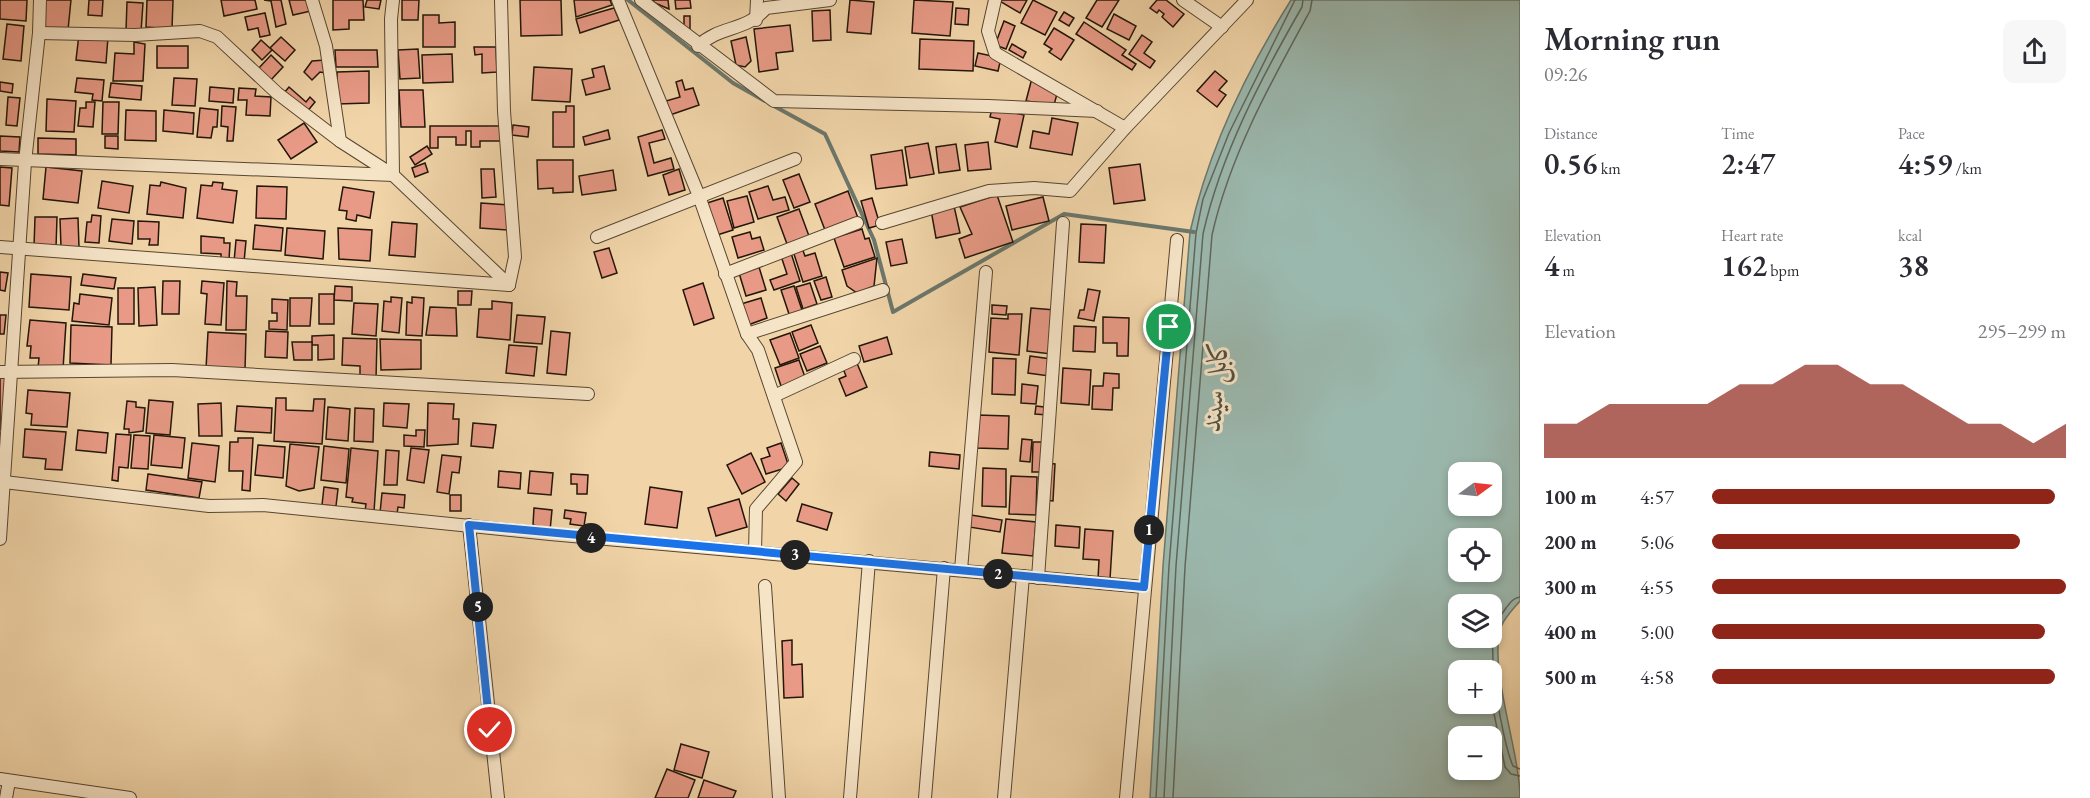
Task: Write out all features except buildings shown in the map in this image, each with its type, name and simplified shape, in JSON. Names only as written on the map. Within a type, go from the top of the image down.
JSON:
[{"type":"street","points":[[0,540],[4,482],[6,372],[39,33],[40,0]]},
{"type":"street","points":[[312,0],[327,46],[340,141]]},
{"type":"street","points":[[393,0],[391,20],[393,175]]},
{"type":"street","points":[[501,0],[504,111],[515,257],[509,285]]},
{"type":"street","points":[[618,0],[699,196],[747,334],[758,350],[796,462],[756,509],[755,552]]},
{"type":"street","points":[[641,0],[698,46],[774,101],[1097,111]]},
{"type":"street","points":[[756,20],[757,0]]},
{"type":"street","points":[[698,46],[708,36],[756,20],[766,8],[830,0]]},
{"type":"street","points":[[995,0],[988,31],[995,53],[1125,128]]},
{"type":"street","points":[[1183,0],[1222,27]]},
{"type":"street","points":[[882,223],[989,191],[1034,188],[1070,191],[1125,128],[1247,0]]},
{"type":"street","points":[[39,33],[135,35],[200,31],[217,37],[277,93],[340,141],[393,175],[509,285]]},
{"type":"street","points":[[0,159],[25,162],[393,175]]},
{"type":"street","points":[[597,237],[795,159]]},
{"type":"street","points":[[725,274],[857,223]]},
{"type":"street","points":[[1038,578],[1063,223]]},
{"type":"street","points":[[1126,798],[1178,240]]},
{"type":"street","points":[[0,247],[509,285]]},
{"type":"street","points":[[961,570],[986,272]]},
{"type":"street","points":[[747,334],[883,290]]},
{"type":"street","points":[[774,396],[854,359]]},
{"type":"street","points":[[6,372],[172,370],[588,394]]},
{"type":"street","points":[[4,482],[209,506],[263,505],[1144,587]]},
{"type":"street","points":[[469,525],[498,798]]},
{"type":"street","points":[[850,798],[868,561]]},
{"type":"street","points":[[925,798],[944,568]]},
{"type":"street","points":[[1004,798],[1023,576]]},
{"type":"street","points":[[765,586],[779,798]]},
{"type":"street","points":[[6,798],[4,780],[130,798]]},
{"type":"water","name":"کابل سيند","points":[[1291,0],[1520,0],[1520,601],[1502,624],[1502,594],[1448,594],[1448,648],[1498,648],[1498,660],[1448,660],[1448,714],[1502,714],[1502,692],[1519,779],[1520,798],[1150,798],[1163,566],[1190,232],[1218,141],[1259,54]]},
{"type":"waterway","points":[[628,0],[733,83],[765,101]]},
{"type":"waterway","points":[[774,106],[825,134],[874,240],[893,312],[1064,214],[1194,232]]},
{"type":"route","points":[[490,730],[469,525],[1144,587],[1169,327]]}]
